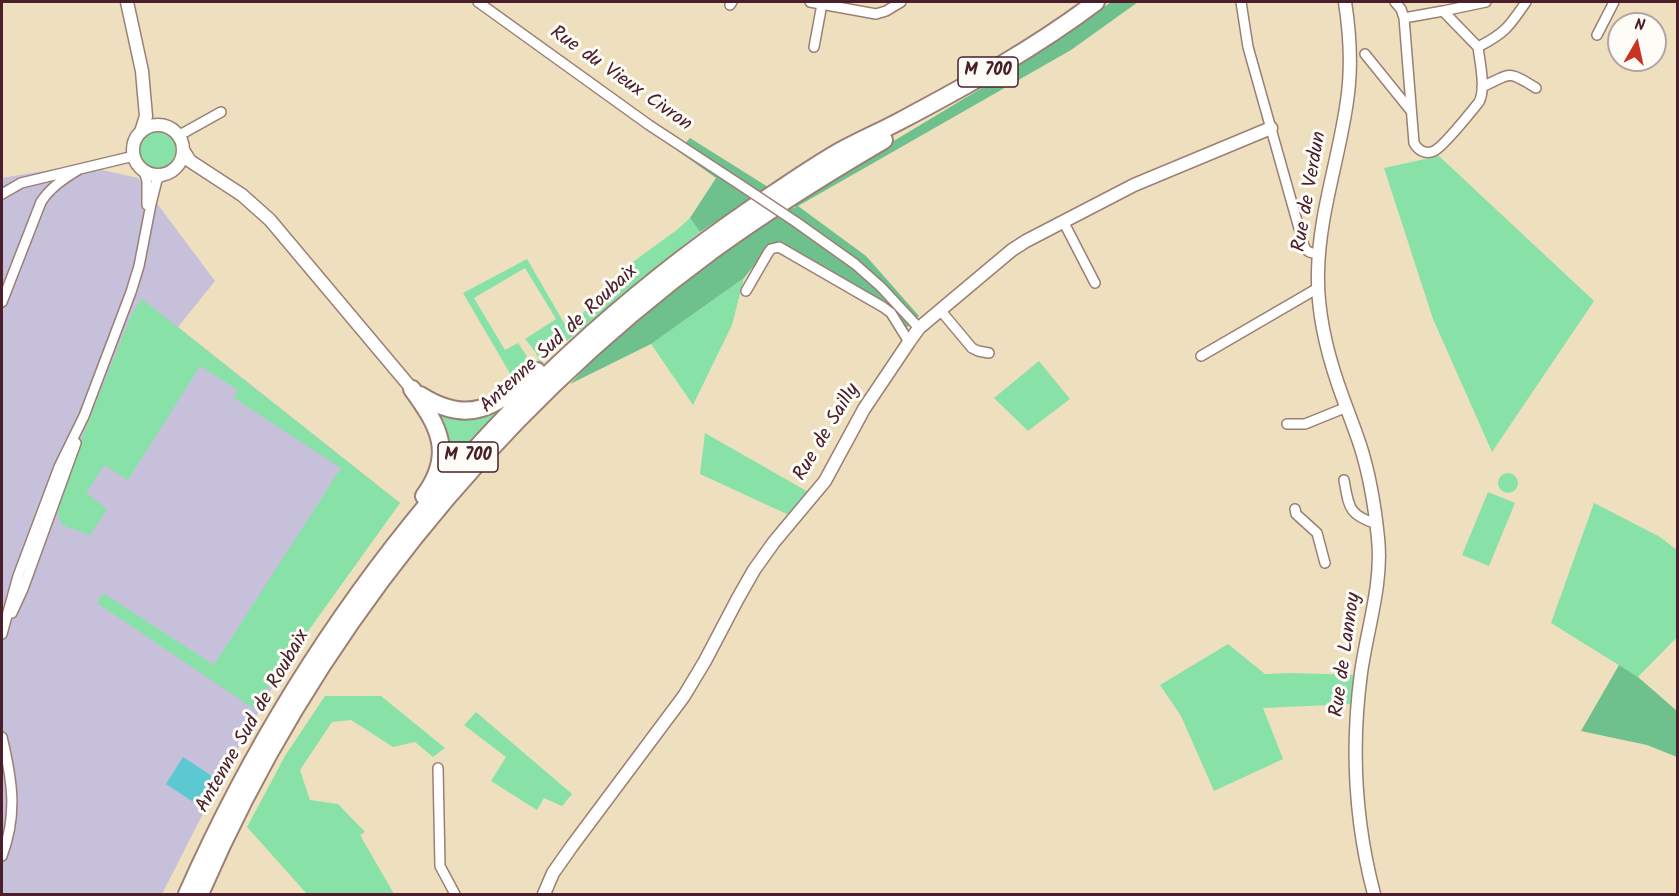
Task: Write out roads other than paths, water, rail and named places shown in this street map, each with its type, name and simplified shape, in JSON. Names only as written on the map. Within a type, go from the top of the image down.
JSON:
[{"type":"highway","name":"Antenne Sud de Roubaix","points":[[187,894],[209,845],[255,756],[304,673],[349,606],[417,515],[476,448],[538,384],[615,313],[690,253],[788,184],[841,151],[1020,54],[1096,2]]},
{"type":"highway","name":"Antenne Sud de Roubaix","points":[[200,894],[259,773],[346,631],[385,576],[435,513],[485,455],[548,391],[631,315],[723,243],[836,169],[1044,46],[1106,2]]},
{"type":"highway","points":[[412,389],[425,398],[448,408],[472,410],[491,406],[509,395],[594,324],[615,313]]},
{"type":"highway","points":[[349,606],[368,568],[425,495],[438,470],[441,447],[438,430],[431,415],[412,389]]},
{"type":"main road","points":[[128,2],[142,71],[156,116],[178,136],[190,162],[248,200],[270,220],[412,389]]},
{"type":"main road","name":"Rue de Verdun","points":[[1345,2],[1350,56],[1348,91],[1324,211],[1318,288],[1328,350],[1352,422]]},
{"type":"main road","points":[[142,71],[146,115],[145,123],[133,146],[136,163],[144,171],[153,175],[162,175],[174,169],[181,159],[183,150]]},
{"type":"main road","points":[[141,132],[154,126],[168,128]]},
{"type":"main road","name":"Rue de Sailly","points":[[544,894],[559,863],[664,723],[694,679],[754,570],[774,542],[825,481],[864,409],[919,328],[1019,245],[1148,179],[1271,128]]},
{"type":"main road","points":[[174,169],[187,170],[218,181]]},
{"type":"main road","name":"Rue de Lannoy","points":[[1352,422],[1368,473],[1379,549],[1379,566],[1361,674],[1355,742],[1359,818],[1374,894]]},
{"type":"street","name":"Rue du Vieux Civron","points":[[478,2],[649,125],[685,147],[855,264],[881,287],[919,328]]},
{"type":"street","points":[[810,2],[876,14],[901,2]]},
{"type":"street","points":[[1241,2],[1248,46],[1304,246],[1310,253],[1319,254]]},
{"type":"street","points":[[1395,2],[1404,18],[1414,143],[1426,152],[1435,150],[1445,141],[1482,98],[1478,47],[1443,11]]},
{"type":"street","points":[[1404,18],[1486,2]]},
{"type":"street","points":[[1478,47],[1502,34],[1526,2]]},
{"type":"street","points":[[1597,35],[1614,2]]},
{"type":"street","points":[[814,47],[822,4]]},
{"type":"street","points":[[1365,54],[1411,111]]},
{"type":"street","points":[[1482,87],[1505,76],[1515,75],[1536,88]]},
{"type":"street","points":[[178,136],[221,112]]},
{"type":"street","points":[[2,194],[21,183],[134,156]]},
{"type":"street","points":[[2,302],[41,202],[59,182],[78,170]]},
{"type":"street","points":[[144,171],[147,181],[147,216]]},
{"type":"street","points":[[2,634],[16,583],[42,524],[59,467],[84,416],[137,274],[147,216],[157,183],[162,175]]},
{"type":"street","points":[[1063,221],[1095,283]]},
{"type":"street","points":[[746,291],[771,249],[779,247],[883,307],[891,313],[909,342]]},
{"type":"street","points":[[1201,356],[1318,288]]},
{"type":"street","points":[[941,311],[972,348],[989,353]]},
{"type":"street","points":[[1287,424],[1305,424],[1347,407]]},
{"type":"street","points":[[1344,480],[1349,508],[1352,512],[1377,524]]},
{"type":"street","points":[[1295,509],[1296,514],[1317,533],[1325,563]]},
{"type":"street","points":[[2,737],[13,802],[12,821],[2,856]]},
{"type":"street","points":[[438,768],[440,866],[455,894]]},
{"type":"water","points":[[183,757],[218,780],[204,809],[166,784]]}]
